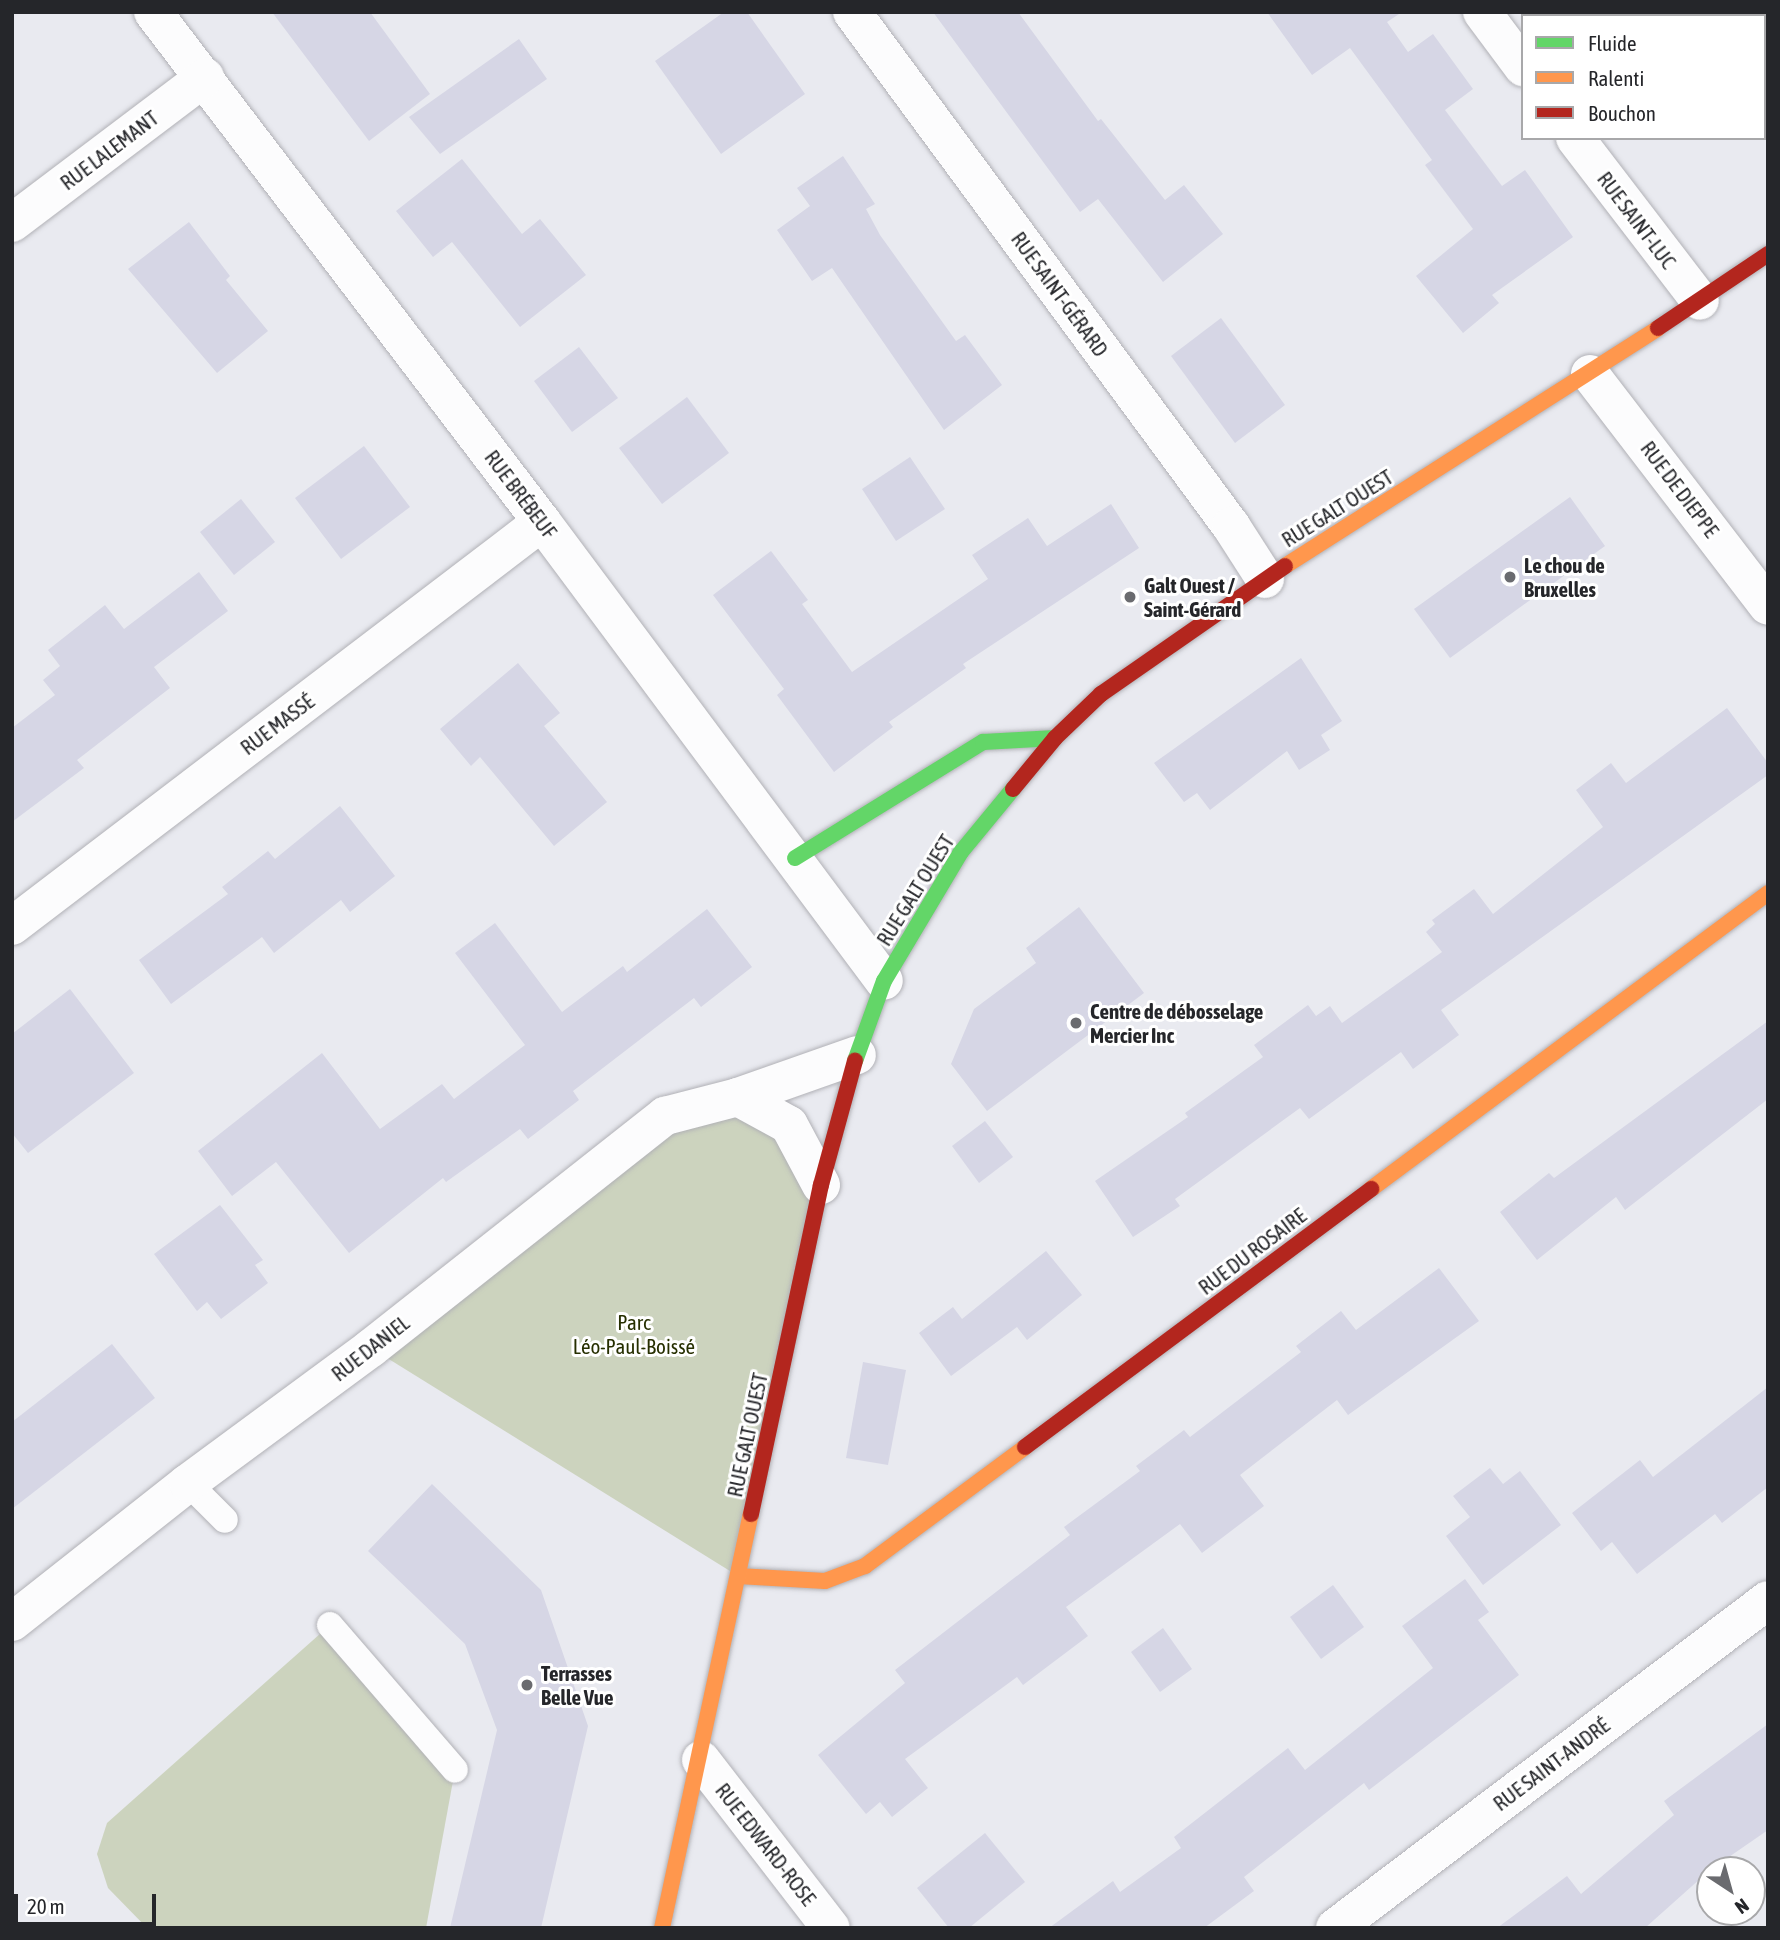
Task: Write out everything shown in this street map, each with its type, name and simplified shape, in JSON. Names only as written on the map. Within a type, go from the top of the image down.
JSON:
[{"type":"main road","name":"RUE GALT OUEST","points":[[662,1928],[701,1760],[821,1185],[857,1055],[884,981],[961,852],[1055,738],[1101,694],[1265,579],[1590,373],[1768,254]]},
{"type":"main road","points":[[795,859],[983,742],[1055,738]]},
{"type":"main road","name":"RUE DU ROSAIRE","points":[[738,1576],[825,1581],[865,1566],[1768,893]]},
{"type":"street","name":"RUE SAINT-GÉRARD","points":[[852,12],[1231,526],[1265,579]]},
{"type":"street","points":[[1482,12],[1521,64]]},
{"type":"street","name":"RUE BRÉBEUF","points":[[159,14],[884,981]]},
{"type":"street","name":"RUE LALEMANT","points":[[12,223],[205,77]]},
{"type":"street","name":"RUE SAINT-LUC","points":[[1577,140],[1700,301]]},
{"type":"street","name":"RUE DE DIEPPE","points":[[1590,373],[1768,606]]},
{"type":"street","name":"RUE MASSÉ","points":[[12,926],[542,522]]},
{"type":"street","name":"RUE DANIEL","points":[[12,1622],[188,1483],[371,1348],[665,1116],[738,1097],[857,1055]]},
{"type":"street","points":[[738,1097],[789,1125],[821,1185]]},
{"type":"street","name":"RUE SAINT-ANDRÉ","points":[[1335,1928],[1768,1600]]},
{"type":"street","name":"RUE EDWARD-ROSE","points":[[701,1760],[831,1928]]},
{"type":"lane","points":[[188,1483],[225,1520]]},
{"type":"lane","points":[[330,1625],[455,1770]]},
{"type":"green space","name":"Parc Léo-Paul-Boissé","points":[[738,1097],[821,1185],[738,1576],[371,1348],[665,1116]]},
{"type":"green space","points":[[330,1625],[455,1770],[426,1928],[147,1928],[108,1888],[97,1854],[107,1823]]},
{"type":"building","points":[[272,12],[370,12],[430,94],[369,141]]},
{"type":"building","points":[[724,12],[747,12],[805,94],[721,154],[655,61]]},
{"type":"building","points":[[933,12],[1018,12],[1098,121],[1101,119],[1165,200],[1184,185],[1223,234],[1163,282],[1098,199],[1080,212]]},
{"type":"building","points":[[1267,12],[1402,12],[1387,22],[1408,52],[1433,34],[1473,89],[1445,110],[1502,186],[1525,170],[1573,237],[1492,295],[1499,303],[1463,333],[1416,276],[1473,229],[1425,165],[1432,160],[1350,48],[1312,75]]},
{"type":"building","points":[[519,39],[547,79],[440,154],[409,117]]},
{"type":"building","points":[[843,156],[875,204],[866,209],[880,235],[956,341],[965,335],[1002,385],[944,430],[832,268],[812,281],[777,230],[810,206],[797,188]]},
{"type":"building","points":[[462,159],[522,234],[540,219],[586,275],[520,327],[452,242],[433,257],[396,211]]},
{"type":"building","points":[[189,222],[230,276],[226,280],[268,331],[217,373],[128,269]]},
{"type":"building","points":[[1221,318],[1285,405],[1235,443],[1171,356]]},
{"type":"building","points":[[579,347],[618,398],[572,432],[534,381]]},
{"type":"building","points":[[687,397],[729,453],[662,504],[619,448]]},
{"type":"building","points":[[364,446],[410,507],[341,559],[295,498]]},
{"type":"building","points":[[910,457],[945,509],[896,541],[862,489]]},
{"type":"building","name":"Le chou de Bruxelles","points":[[1570,497],[1605,546],[1450,658],[1414,609]]},
{"type":"building","points":[[241,499],[275,542],[234,575],[200,532]]},
{"type":"building","points":[[1111,504],[1139,548],[963,664],[966,668],[889,722],[893,727],[834,772],[777,695],[784,689],[713,595],[771,551],[808,600],[802,604],[852,672],[988,579],[972,555],[1028,518],[1047,546]]},
{"type":"building","points":[[199,572],[228,611],[154,667],[170,688],[77,760],[84,768],[12,822],[12,728],[55,695],[43,680],[60,666],[48,650],[105,605],[124,629]]},
{"type":"building","points":[[1301,658],[1342,721],[1321,735],[1330,750],[1299,770],[1287,751],[1210,810],[1197,793],[1184,802],[1154,763]]},
{"type":"building","points":[[518,663],[560,713],[544,726],[607,802],[554,846],[480,757],[471,766],[440,729]]},
{"type":"building","points":[[1727,708],[1768,763],[1768,775],[1441,1010],[1459,1035],[1413,1069],[1401,1052],[1309,1119],[1300,1108],[1175,1199],[1180,1206],[1133,1237],[1095,1181],[1188,1117],[1185,1113],[1263,1057],[1254,1045],[1308,1005],[1316,1016],[1330,1006],[1342,1023],[1442,952],[1426,932],[1435,924],[1432,920],[1474,889],[1493,914],[1603,827],[1576,790],[1611,763],[1626,783]]},
{"type":"building","points":[[340,806],[395,876],[350,912],[341,900],[274,953],[262,937],[171,1004],[139,960],[228,894],[222,887],[268,851],[275,859]]},
{"type":"building","points":[[1079,907],[1144,993],[987,1111],[951,1064],[974,1009],[1036,963],[1026,948]]},
{"type":"building","points":[[707,909],[752,967],[701,1007],[694,998],[573,1091],[579,1100],[528,1139],[520,1129],[446,1182],[443,1178],[349,1253],[276,1162],[232,1196],[198,1151],[322,1053],[380,1129],[442,1084],[454,1099],[525,1045],[455,953],[495,923],[562,1012],[623,966],[627,972]]},
{"type":"building","points":[[70,989],[134,1073],[28,1153],[12,1133],[12,1034]]},
{"type":"building","points":[[1768,1021],[1768,1099],[1625,1210],[1616,1197],[1537,1260],[1500,1212],[1549,1173],[1554,1178]]},
{"type":"building","points":[[985,1121],[1013,1157],[979,1183],[952,1146]]},
{"type":"building","points":[[220,1205],[263,1260],[255,1265],[268,1283],[221,1319],[207,1302],[197,1311],[154,1254]]},
{"type":"building","points":[[1046,1251],[1082,1295],[1027,1340],[1017,1327],[951,1376],[919,1333],[953,1307],[962,1319]]},
{"type":"building","points":[[1439,1268],[1479,1321],[1348,1415],[1337,1400],[1240,1475],[1264,1506],[1202,1553],[1180,1524],[1066,1607],[1088,1636],[1023,1685],[1017,1677],[905,1759],[928,1788],[892,1817],[880,1802],[866,1814],[818,1755],[905,1683],[895,1670],[1070,1535],[1064,1527],[1140,1471],[1136,1466],[1184,1430],[1190,1437],[1301,1352],[1296,1346],[1341,1311],[1356,1330]]},
{"type":"building","points":[[112,1344],[155,1398],[12,1509],[12,1422]]},
{"type":"building","points":[[863,1362],[906,1370],[888,1465],[846,1458]]},
{"type":"building","points":[[1768,1387],[1768,1487],[1722,1523],[1715,1514],[1637,1574],[1612,1542],[1601,1551],[1572,1513],[1640,1460],[1653,1477]]},
{"type":"building","points":[[1490,1468],[1503,1484],[1520,1471],[1561,1525],[1483,1585],[1446,1536],[1470,1517],[1453,1496]]},
{"type":"building","name":"Terrasses Belle Vue","points":[[432,1484],[541,1590],[588,1726],[541,1928],[450,1928],[497,1730],[465,1644],[368,1551]]},
{"type":"building","points":[[1465,1579],[1489,1612],[1478,1620],[1519,1675],[1369,1790],[1364,1783],[1244,1877],[1254,1891],[1204,1928],[1049,1928],[1113,1881],[1120,1892],[1181,1848],[1174,1837],[1288,1748],[1305,1770],[1433,1668],[1402,1626]]},
{"type":"building","points":[[1333,1585],[1364,1627],[1321,1659],[1290,1617]]},
{"type":"building","points":[[1163,1628],[1192,1669],[1160,1692],[1131,1652]]},
{"type":"building","points":[[1768,1724],[1768,1830],[1730,1856],[1696,1856],[1696,1882],[1645,1928],[1497,1928],[1567,1876],[1581,1894],[1674,1815],[1664,1801]]},
{"type":"building","points":[[985,1833],[1025,1882],[969,1928],[949,1928],[917,1888]]},
{"type":"traffic: fast","points":[[795,858],[983,742],[1055,738]]},
{"type":"traffic: fast","points":[[855,1061],[884,981],[961,852],[1013,789]]},
{"type":"traffic: slow","points":[[1285,566],[1658,328]]},
{"type":"traffic: slow","points":[[1371,1189],[1768,893]]},
{"type":"traffic: slow","points":[[738,1576],[825,1581],[865,1566],[1025,1447]]},
{"type":"traffic: slow","points":[[662,1928],[751,1514]]},
{"type":"traffic: jam","points":[[1658,328],[1768,254]]},
{"type":"traffic: jam","points":[[1013,789],[1055,738],[1101,694],[1285,566]]},
{"type":"traffic: jam","points":[[751,1514],[821,1185],[855,1061]]},
{"type":"traffic: jam","points":[[1025,1447],[1371,1189]]},
{"type":"place","name":"Le chou de Bruxelles","points":[[1510,577]]},
{"type":"place","name":"Galt Ouest / Saint-Gérard","points":[[1130,597]]},
{"type":"place","name":"Centre de débosselage Mercier Inc","points":[[1076,1023]]},
{"type":"place","name":"Terrasses Belle Vue","points":[[527,1685]]}]
